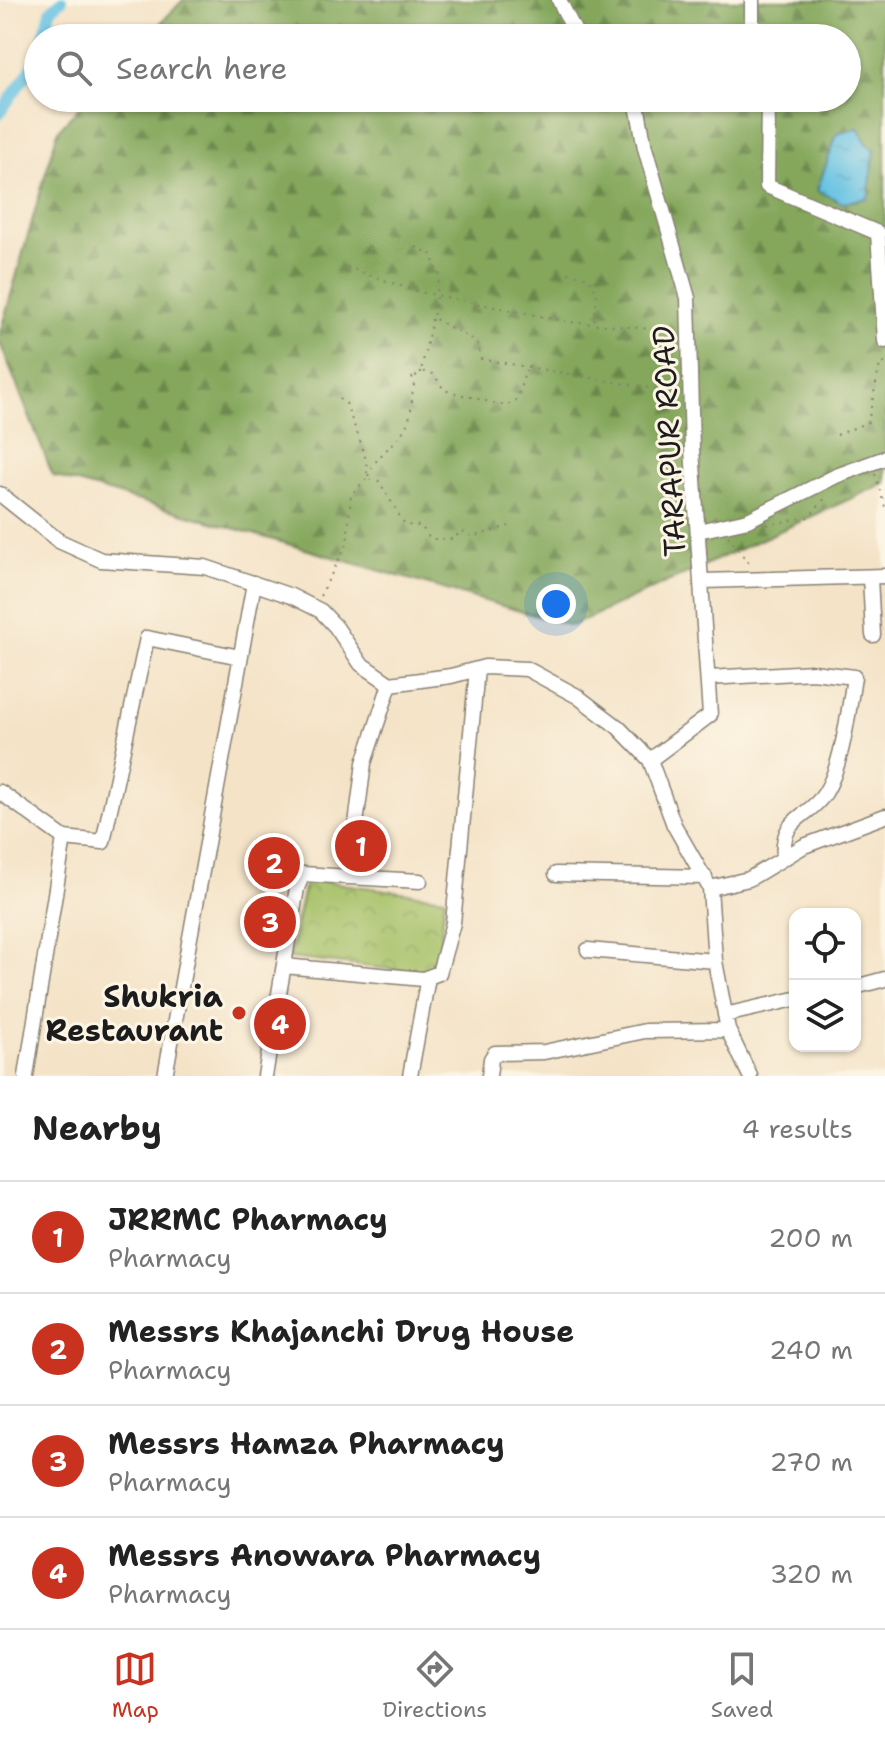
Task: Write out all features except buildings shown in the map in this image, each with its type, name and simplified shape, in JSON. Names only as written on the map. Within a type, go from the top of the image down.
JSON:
[{"type":"street","points":[[559,0],[571,24]]},
{"type":"street","points":[[752,0],[752,24]]},
{"type":"street","name":"TARAPUR ROAD","points":[[638,112],[645,148],[688,298],[710,715],[650,760]]},
{"type":"street","points":[[768,112],[767,186],[882,236],[885,341]]},
{"type":"street","points":[[698,531],[748,520],[836,476],[885,458]]},
{"type":"street","points":[[0,494],[59,541],[101,560],[205,567],[313,607],[336,627],[361,664],[390,684],[513,666],[543,675],[618,727],[650,760],[674,825],[708,882],[715,961],[728,1030],[750,1076]]},
{"type":"street","points":[[703,581],[878,576],[873,635]]},
{"type":"street","points":[[165,1076],[254,583]]},
{"type":"street","points":[[0,792],[64,838],[103,842],[147,638],[240,657]]},
{"type":"street","points":[[284,966],[423,979],[439,973],[453,923],[477,669]]},
{"type":"street","points":[[709,678],[813,672],[854,677],[832,778],[823,797],[803,811],[785,835],[784,858]]},
{"type":"street","points":[[349,877],[364,763],[390,684]]},
{"type":"street","points":[[556,874],[708,882],[749,879],[804,846],[885,816]]},
{"type":"street","points":[[26,1076],[64,838]]},
{"type":"street","points":[[265,1076],[303,874],[420,881]]},
{"type":"street","points":[[588,950],[715,961]]},
{"type":"street","points":[[861,985],[885,979]]},
{"type":"street","points":[[410,1076],[427,983]]},
{"type":"street","points":[[725,1015],[789,1000]]},
{"type":"street","points":[[489,1076],[495,1053],[544,1052],[645,1031],[728,1030]]},
{"type":"path","points":[[313,607],[347,544],[351,495],[367,479],[371,466],[402,437],[413,409],[415,381],[411,375],[420,376],[440,272],[434,267],[433,255],[416,247]]},
{"type":"path","points":[[347,267],[392,285],[437,296],[594,326],[689,331]]},
{"type":"path","points":[[568,273],[589,278],[597,292],[594,326]]},
{"type":"path","points":[[433,318],[477,342],[481,359],[692,395]]},
{"type":"path","points":[[837,435],[868,422],[880,364],[885,363]]},
{"type":"path","points":[[421,371],[434,374],[444,390],[505,406],[516,401],[527,369]]},
{"type":"path","points":[[339,399],[346,403],[355,433],[367,454],[367,479]]},
{"type":"path","points":[[367,479],[379,481],[405,525],[421,526],[430,539],[453,539],[462,531],[473,537],[509,526]]},
{"type":"path","points":[[722,529],[761,580]]},
{"type":"green space","points":[[183,0],[885,0],[885,483],[571,626],[53,476],[0,343],[0,333],[58,130],[75,112],[861,112],[861,24],[160,24]]},
{"type":"green space","points":[[306,879],[445,898],[438,965],[427,973],[289,958]]},
{"type":"water","points":[[858,128],[868,145],[875,149],[868,198],[842,203],[817,190],[837,134]]},
{"type":"waterway","points":[[47,24],[51,10],[62,0]]},
{"type":"waterway","points":[[0,113],[24,78]]},
{"type":"place","name":"JRRMC Pharmacy","points":[[361,846]]},
{"type":"place","name":"Messrs Khajanchi Drug House","points":[[274,863]]},
{"type":"place","name":"Messrs Hamza Pharmacy","points":[[270,922]]},
{"type":"place","name":"Shukria Restaurant","points":[[239,1013]]},
{"type":"place","name":"Messrs Anowara Pharmacy","points":[[280,1024]]}]
